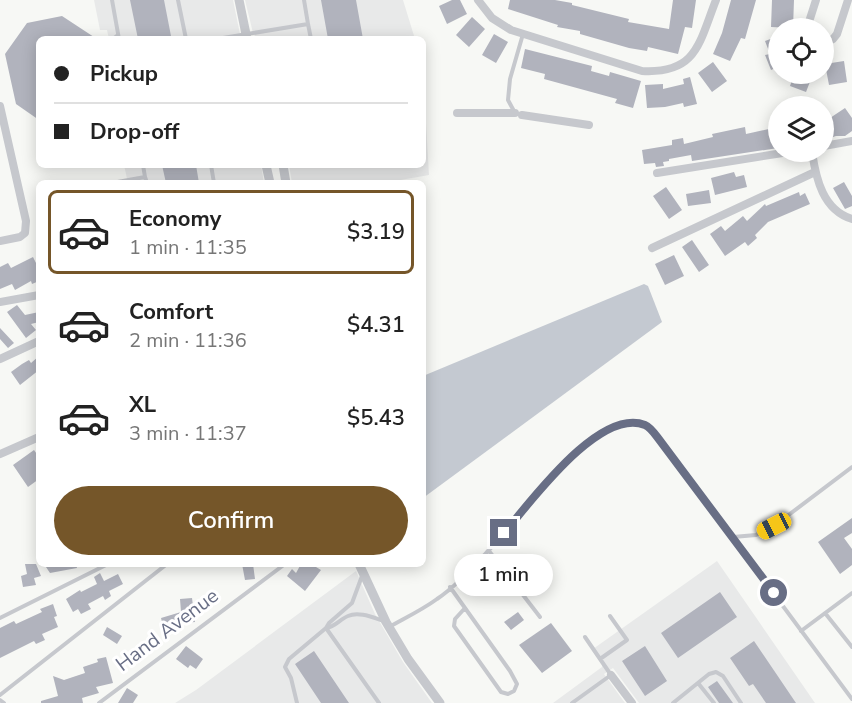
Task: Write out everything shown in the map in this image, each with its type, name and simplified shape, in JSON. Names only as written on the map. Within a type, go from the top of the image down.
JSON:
[{"type":"street","points":[[239,0],[248,36]]},
{"type":"street","points":[[478,0],[492,18],[511,30],[642,71],[661,72],[682,66],[697,49],[716,0]]},
{"type":"street","points":[[809,18],[816,0]]},
{"type":"street","points":[[834,38],[848,0]]},
{"type":"street","points":[[0,106],[26,221],[25,233],[20,237],[0,241]]},
{"type":"street","points":[[457,113],[518,114],[589,125]]},
{"type":"street","points":[[834,144],[852,141]]},
{"type":"street","points":[[657,173],[768,155]]},
{"type":"street","points":[[814,162],[815,172],[830,206],[840,215],[852,219]]},
{"type":"street","points":[[652,248],[815,172]]},
{"type":"street","points":[[0,302],[36,296]]},
{"type":"street","points":[[0,359],[36,342]]},
{"type":"street","points":[[0,454],[36,438]]},
{"type":"street","points":[[361,568],[388,625],[408,660],[440,703]]},
{"type":"street","points":[[611,675],[632,703]]},
{"type":"lane","points":[[112,0],[119,36]]},
{"type":"lane","points":[[178,0],[185,36]]},
{"type":"lane","points":[[304,0],[310,36]]},
{"type":"lane","points":[[253,36],[308,24]]},
{"type":"lane","points":[[518,114],[508,100],[510,79],[523,34]]},
{"type":"lane","points":[[144,168],[146,180]]},
{"type":"lane","points":[[128,180],[145,177]]},
{"type":"lane","points":[[326,628],[332,627],[349,616],[357,615],[388,625],[438,599],[489,551],[564,464],[589,440],[610,428],[633,423],[647,426],[658,438],[852,699]]},
{"type":"lane","points":[[732,537],[756,535],[774,526],[852,467]]},
{"type":"lane","points":[[489,551],[540,617]]},
{"type":"lane","points":[[0,618],[102,567]]},
{"type":"lane","points":[[0,695],[163,567]]},
{"type":"lane","name":"Hand Avenue","points":[[99,703],[281,567]]},
{"type":"lane","points":[[297,703],[291,678],[285,667],[289,659],[352,603],[361,568]]},
{"type":"lane","points":[[450,587],[465,608],[510,671],[517,684],[514,692],[508,694],[501,692],[454,626],[455,619],[465,608]]},
{"type":"lane","points":[[801,631],[852,593]]},
{"type":"lane","points":[[825,613],[852,647]]},
{"type":"lane","points":[[600,658],[627,640],[610,616]]},
{"type":"lane","points":[[326,628],[379,703]]},
{"type":"lane","points":[[572,703],[611,675],[585,637]]},
{"type":"lane","points":[[673,703],[709,674],[716,672],[723,676],[741,703]]},
{"type":"lane","points":[[698,683],[714,703]]},
{"type":"lane","points":[[0,700],[4,703]]},
{"type":"shaded area","points":[[94,0],[233,0],[240,36],[108,36],[107,30],[100,30]]},
{"type":"shaded area","points":[[245,0],[403,0],[414,36],[255,36]]},
{"type":"shaded area","points":[[426,123],[429,175],[401,180],[292,180],[290,168],[426,168]]},
{"type":"shaded area","points":[[125,168],[262,168],[264,180],[127,180]]},
{"type":"shaded area","points":[[644,284],[648,286],[662,322],[426,496],[426,375]]},
{"type":"shaded area","points":[[717,561],[815,703],[639,703],[613,668],[604,674],[625,703],[553,703],[602,667],[593,649]]},
{"type":"shaded area","points":[[356,571],[375,614],[403,662],[432,703],[175,703],[196,690]]},
{"type":"building","points":[[130,0],[164,0],[171,36],[137,36]]},
{"type":"building","points":[[321,0],[356,0],[362,36],[327,36]]},
{"type":"building","points":[[452,0],[460,0],[467,14],[447,24],[439,6]]},
{"type":"building","points":[[510,0],[555,0],[572,3],[572,5],[629,19],[628,22],[669,29],[673,0],[696,0],[692,28],[685,27],[678,54],[648,47],[647,51],[629,48],[580,34],[580,31],[557,27],[558,25],[508,9]]},
{"type":"building","points":[[731,0],[756,0],[745,39],[741,38],[730,61],[713,54],[722,33]]},
{"type":"building","points":[[772,0],[794,0],[793,18],[771,18]]},
{"type":"building","points":[[62,16],[92,36],[36,36],[36,118],[16,104],[5,54],[27,23]]},
{"type":"building","points":[[472,17],[485,29],[469,47],[456,35]]},
{"type":"building","points":[[494,34],[508,42],[496,63],[482,55]]},
{"type":"building","points":[[525,49],[592,66],[591,71],[609,76],[610,72],[641,81],[633,108],[615,103],[617,99],[544,79],[545,74],[521,68]]},
{"type":"building","points":[[844,61],[847,82],[829,85],[834,84],[834,63]]},
{"type":"building","points":[[713,62],[727,81],[712,92],[698,73]]},
{"type":"building","points":[[690,77],[697,104],[684,107],[683,103],[647,108],[645,85],[663,84],[663,89],[684,84],[683,79]]},
{"type":"building","points":[[791,84],[809,84],[806,92],[790,86]]},
{"type":"building","points":[[845,108],[852,118],[852,131],[845,136],[834,137],[834,115]]},
{"type":"building","points":[[745,127],[746,134],[768,129],[768,150],[692,161],[691,155],[669,159],[663,162],[664,166],[656,167],[655,163],[644,164],[642,150],[672,145],[672,140],[683,138],[684,144],[713,137],[712,134]]},
{"type":"building","points":[[163,168],[196,168],[198,180],[165,180]]},
{"type":"building","points":[[734,172],[736,177],[744,175],[747,187],[715,195],[711,178]]},
{"type":"building","points":[[844,182],[852,196],[852,206],[845,209],[833,188]]},
{"type":"building","points":[[666,187],[682,210],[669,219],[653,196]]},
{"type":"building","points":[[709,190],[711,203],[688,206],[686,194]]},
{"type":"building","points":[[799,192],[800,196],[805,193],[810,204],[768,222],[748,246],[745,242],[725,256],[710,234],[721,226],[725,231],[743,216],[747,221],[765,204],[766,206]]},
{"type":"building","points":[[692,240],[709,265],[699,272],[682,247]]},
{"type":"building","points":[[674,255],[684,276],[665,285],[655,264]]},
{"type":"building","points":[[33,257],[36,263],[36,282],[32,284],[31,281],[15,290],[12,284],[0,289],[0,267],[8,263],[11,268]]},
{"type":"building","points":[[17,305],[25,315],[36,313],[36,323],[31,324],[36,330],[26,338],[7,312]]},
{"type":"building","points":[[0,328],[14,343],[8,348],[0,339]]},
{"type":"building","points":[[36,359],[36,372],[20,385],[11,372],[29,360],[31,363]]},
{"type":"building","points":[[34,450],[36,453],[36,481],[28,487],[13,465]]},
{"type":"building","points":[[852,518],[852,533],[844,538],[852,549],[852,565],[840,574],[818,542]]},
{"type":"building","points":[[25,564],[36,564],[41,576],[34,578],[36,585],[23,587],[21,576],[27,574]]},
{"type":"building","points":[[46,567],[77,568],[50,573]]},
{"type":"building","points":[[243,567],[253,567],[255,579],[245,580]]},
{"type":"building","points":[[299,567],[316,567],[321,570],[305,591],[287,576],[292,569],[296,573]]},
{"type":"building","points":[[100,573],[104,581],[118,574],[123,584],[109,591],[111,596],[105,600],[103,596],[88,604],[91,609],[81,614],[78,609],[73,612],[66,599],[80,590],[81,592],[97,584],[94,577]]},
{"type":"building","points":[[720,592],[737,617],[678,658],[661,633]]},
{"type":"building","points":[[192,598],[195,622],[174,624],[176,631],[165,634],[161,618],[181,612],[180,599]]},
{"type":"building","points":[[53,604],[58,627],[42,634],[45,640],[36,644],[34,641],[0,658],[0,628],[14,621],[16,624],[42,612],[40,609]]},
{"type":"building","points":[[518,612],[524,620],[511,630],[504,622]]},
{"type":"building","points":[[551,623],[572,651],[542,673],[519,645]]},
{"type":"building","points":[[107,627],[122,636],[117,644],[103,635]]},
{"type":"building","points":[[754,641],[796,703],[766,703],[753,684],[749,686],[730,658]]},
{"type":"building","points":[[186,646],[203,659],[196,669],[190,665],[188,668],[176,659]]},
{"type":"building","points":[[645,646],[667,681],[645,696],[622,661]]},
{"type":"building","points":[[314,651],[349,703],[321,703],[295,664]]},
{"type":"building","points":[[106,657],[113,683],[96,687],[99,693],[82,698],[83,703],[41,703],[41,701],[58,696],[53,676],[64,680],[85,673],[83,667]]},
{"type":"building","points":[[717,681],[733,703],[719,703],[708,687]]},
{"type":"building","points":[[127,688],[138,695],[133,703],[118,703]]},
{"type":"route","points":[[504,533],[564,464],[589,440],[610,428],[633,423],[647,426],[774,593]]}]
